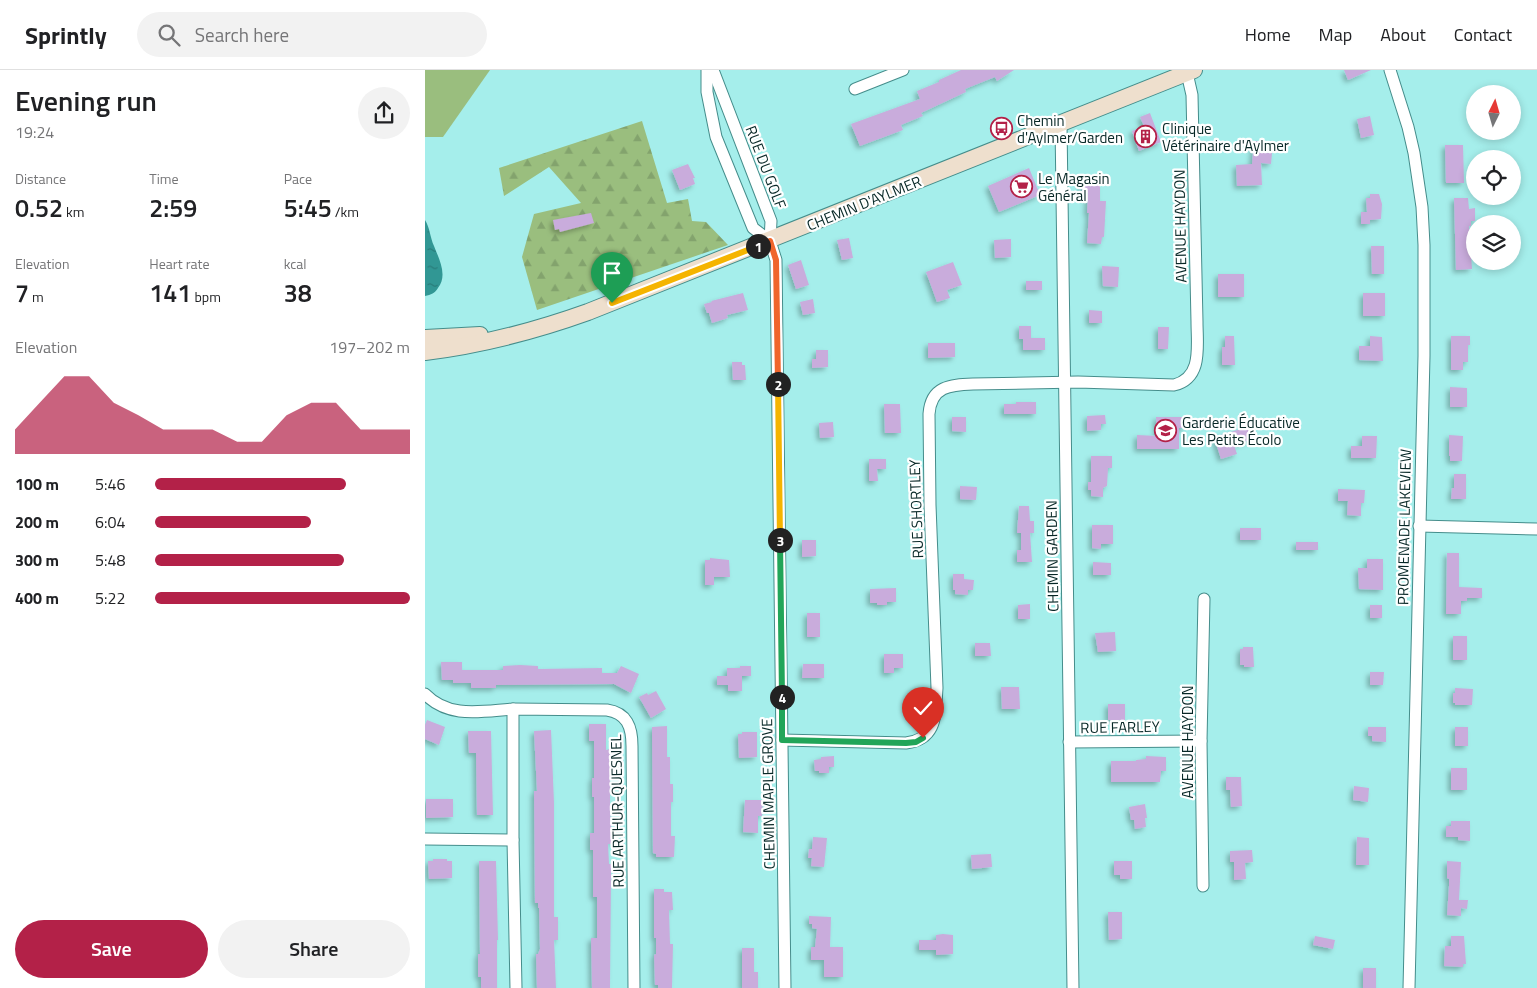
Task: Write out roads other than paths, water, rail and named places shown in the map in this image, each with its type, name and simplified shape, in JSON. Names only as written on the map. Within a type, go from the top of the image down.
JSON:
[{"type":"main road","name":"CHEMIN D'AYLMER","points":[[425,352],[467,346],[532,330],[589,312],[1191,71]]},
{"type":"main road","name":"CHEMIN D'AYLMER","points":[[425,338],[532,330]]},
{"type":"street","points":[[707,70],[707,92],[716,137],[753,228],[770,241]]},
{"type":"street","name":"RUE DU GOLF","points":[[713,70],[771,221],[770,241]]},
{"type":"street","points":[[855,89],[903,70]]},
{"type":"street","name":"PROMENADE LAKEVIEW","points":[[1390,70],[1408,127],[1422,207],[1424,245],[1424,347],[1409,988]]},
{"type":"street","name":"AVENUE HAYDON","points":[[1190,378],[1196,364],[1197,322],[1191,71]]},
{"type":"street","name":"CHEMIN GARDEN","points":[[1061,124],[1073,988]]},
{"type":"street","name":"CHEMIN MAPLE GROVE","points":[[770,241],[776,260],[785,988]]},
{"type":"street","name":"RUE SHORTLEY","points":[[782,740],[906,743],[916,742],[929,732],[935,715],[937,688],[930,505],[929,414],[931,400],[940,390],[959,384],[1064,382],[1174,385],[1183,383],[1190,378]]},
{"type":"street","points":[[1419,526],[1537,529]]},
{"type":"street","name":"AVENUE HAYDON","points":[[1203,886],[1201,740],[1204,599]]},
{"type":"street","name":"RUE ARTHUR-QUESNEL","points":[[425,694],[436,704],[459,712],[513,709],[607,710],[621,714],[630,726],[633,746],[634,988]]},
{"type":"street","points":[[513,709],[516,988]]},
{"type":"street","name":"RUE FARLEY","points":[[1069,742],[1201,740]]},
{"type":"street","points":[[425,840],[513,840]]},
{"type":"water","points":[[425,220],[440,262],[442,278],[437,290],[425,296]]},
{"type":"place","name":"Chemin d'Aylmer/Garden","points":[[1001,129]]},
{"type":"place","name":"Clinique Vétérinaire d'Aylmer","points":[[1146,137]]},
{"type":"place","name":"Le Magasin Général","points":[[1022,187]]},
{"type":"place","name":"Garderie Éducative Les Petits Écolo","points":[[1166,431]]}]
